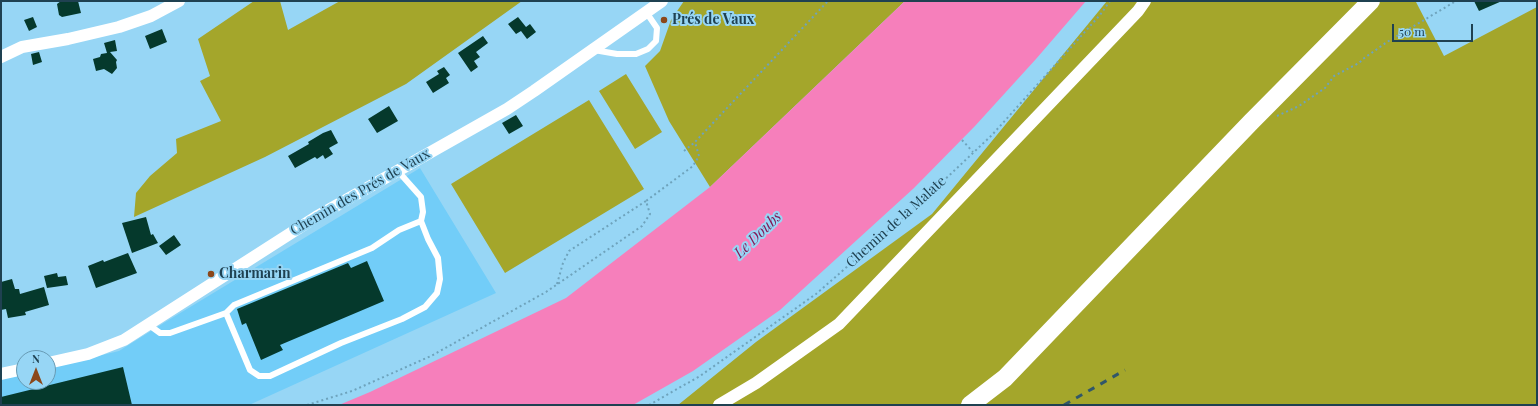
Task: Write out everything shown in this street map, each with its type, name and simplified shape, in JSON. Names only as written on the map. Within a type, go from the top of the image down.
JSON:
[{"type":"main road","points":[[970,405],[1005,378],[1251,122],[1370,1]]},
{"type":"street","points":[[1,57],[22,48],[49,41],[68,39],[118,27],[151,16],[179,1]]},
{"type":"street","name":"Chemin des Prés de Vaux","points":[[56,361],[88,354],[117,343],[150,325],[280,239],[534,92],[662,1]]},
{"type":"street","name":"Chemin de la Malate","points":[[719,405],[756,384],[839,324],[1138,11],[1145,1]]},
{"type":"street","points":[[1,374],[16,371]]},
{"type":"lane","points":[[593,50],[617,54],[636,54],[648,49],[656,41],[657,28],[646,12]]},
{"type":"lane","points":[[226,313],[250,370],[259,376],[270,376],[341,343],[402,319],[425,307],[437,293],[440,279],[438,258],[421,221],[424,212],[421,197],[397,170]]},
{"type":"lane","points":[[150,325],[160,333],[170,333],[226,313],[234,305],[372,248],[399,230],[421,221]]},
{"type":"path","points":[[684,151],[695,142],[828,1]]},
{"type":"path","name":"Chemin de la Malate","points":[[649,405],[700,376],[816,294],[921,202],[974,152],[1007,118],[1100,15],[1110,1]]},
{"type":"path","points":[[1271,119],[1299,106],[1325,88],[1334,76],[1359,63],[1387,42],[1456,1]]},
{"type":"path","points":[[962,140],[974,152]]},
{"type":"path","points":[[557,284],[563,263],[569,251],[646,201],[693,166],[699,156],[695,142]]},
{"type":"path","points":[[307,405],[352,391],[431,356],[557,284],[642,226],[650,214],[646,201]]},
{"type":"shaded area","points":[[254,1],[280,1],[288,30],[340,1],[522,1],[406,84],[265,157],[134,217],[136,193],[150,176],[177,153],[176,139],[221,121],[200,81],[210,76],[198,39]]},
{"type":"shaded area","points":[[684,1],[905,1],[710,187],[669,121],[645,66],[660,51],[671,20]]},
{"type":"shaded area","points":[[1107,1],[1417,1],[1416,2],[1444,56],[1537,7],[1537,405],[678,405],[756,342],[932,214]]},
{"type":"shaded area","points":[[626,74],[662,132],[635,149],[599,91]]},
{"type":"shaded area","points":[[589,100],[644,189],[505,273],[451,184]]},
{"type":"shaded area","points":[[420,168],[496,293],[249,405],[1,405],[1,379],[16,376],[16,390],[56,390],[56,366],[119,351]]},
{"type":"water","name":"Le Doubs","points":[[905,1],[1086,1],[975,126],[914,188],[780,310],[693,371],[633,405],[339,405],[370,392],[566,298],[710,187]]},
{"type":"building","points":[[61,1],[78,1],[81,13],[62,17],[59,15],[57,4]]},
{"type":"building","points":[[1474,1],[1502,1],[1479,11]]},
{"type":"building","points":[[33,17],[37,27],[29,31],[24,20]]},
{"type":"building","points":[[518,17],[526,27],[530,24],[536,32],[527,39],[521,31],[516,34],[508,24]]},
{"type":"building","points":[[162,29],[167,42],[150,49],[145,36]]},
{"type":"building","points":[[483,36],[488,43],[476,52],[480,57],[474,61],[478,67],[471,72],[458,53]]},
{"type":"building","points":[[115,40],[117,51],[110,52],[117,60],[117,68],[112,74],[104,69],[96,71],[93,59],[100,57],[101,54],[107,53],[104,43]]},
{"type":"building","points":[[39,52],[42,62],[33,65],[31,54]]},
{"type":"building","points":[[444,67],[450,75],[446,78],[449,83],[433,93],[426,82],[439,74],[437,71]]},
{"type":"building","points":[[389,106],[398,121],[377,133],[368,119]]},
{"type":"building","points":[[516,115],[523,126],[509,134],[502,123]]},
{"type":"building","points":[[331,130],[338,143],[329,148],[333,154],[325,159],[323,155],[317,159],[315,157],[295,168],[288,156],[309,144],[308,142]]},
{"type":"building","points":[[146,217],[151,235],[153,234],[158,243],[132,253],[122,223]]},
{"type":"building","points":[[174,235],[181,245],[166,255],[159,246]]},
{"type":"building","points":[[128,253],[137,273],[96,288],[88,266]]},
{"type":"building","points":[[367,261],[384,301],[280,345],[283,350],[261,360],[246,323],[242,325],[237,309],[348,263],[351,268]]},
{"type":"building","points":[[57,273],[58,277],[66,276],[68,285],[47,288],[44,276]]},
{"type":"building","points":[[12,279],[15,289],[19,289],[20,294],[44,287],[49,305],[25,312],[26,315],[8,318],[6,309],[1,310],[1,282]]},
{"type":"building","points":[[123,367],[132,405],[1,405],[1,397],[29,390],[56,390],[56,383]]},
{"type":"railway","points":[[1064,405],[1125,370]]},
{"type":"place","name":"Prés de Vaux","points":[[664,20]]},
{"type":"place","name":"Charmarin","points":[[211,274]]}]
